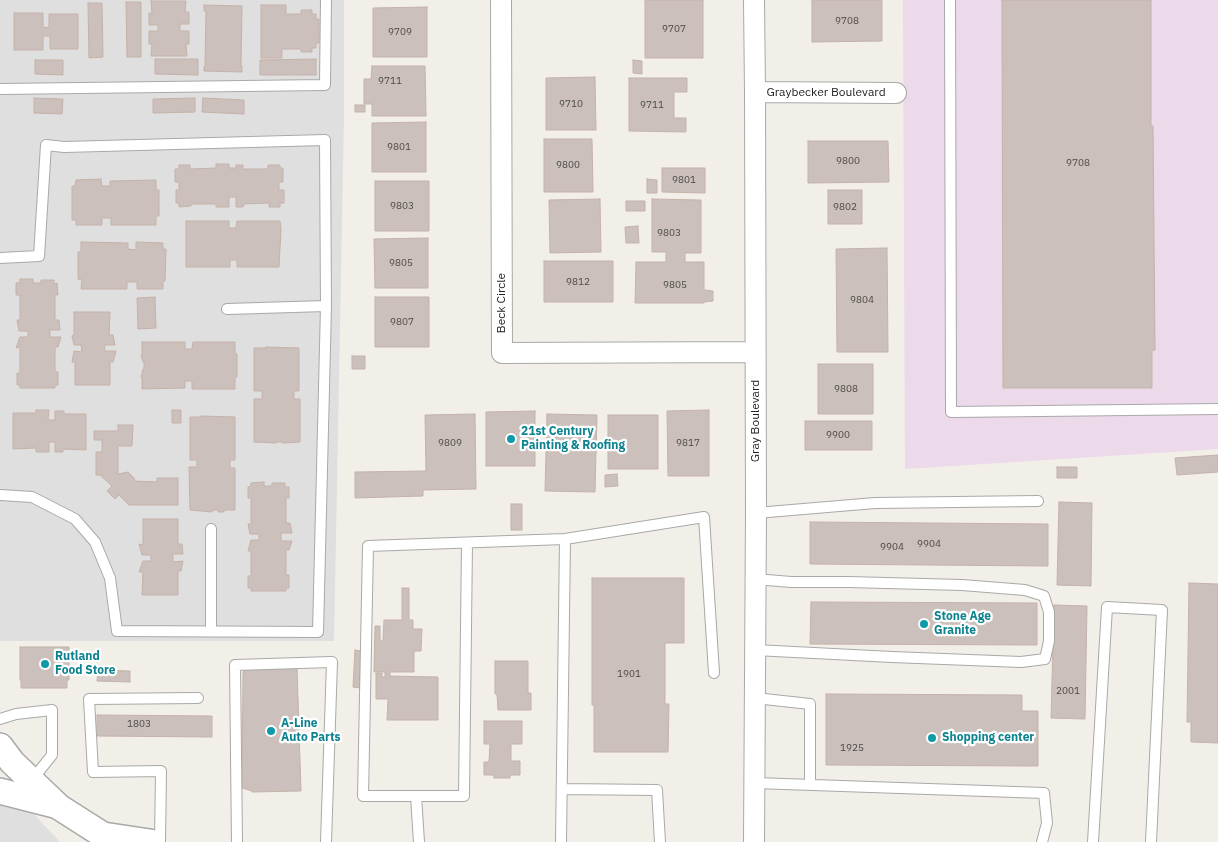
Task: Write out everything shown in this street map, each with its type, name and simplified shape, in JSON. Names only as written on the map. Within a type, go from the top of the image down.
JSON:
[{"type":"street","name":"Beck Circle","points":[[501,0],[502,353],[756,352]]},
{"type":"street","name":"Gray Boulevard","points":[[754,0],[756,352],[754,842]]},
{"type":"street","name":"Graybecker Boulevard","points":[[755,92],[896,93]]},
{"type":"street","points":[[0,746],[12,762],[59,807],[102,838],[150,842]]},
{"type":"street","points":[[0,791],[59,807]]},
{"type":"lane","points":[[0,89],[325,84],[326,0]]},
{"type":"lane","points":[[950,0],[951,412],[1218,409]]},
{"type":"lane","points":[[0,258],[40,256],[46,145],[325,140],[326,306],[318,632],[117,631],[110,578],[95,542],[74,519],[32,497],[0,495]]},
{"type":"lane","points":[[226,309],[326,306]]},
{"type":"lane","points":[[756,513],[875,503],[1038,501]]},
{"type":"lane","points":[[467,543],[464,796],[364,796],[368,546],[565,539],[704,517],[714,673]]},
{"type":"lane","points":[[211,530],[211,631]]},
{"type":"lane","points":[[561,842],[565,539]]},
{"type":"lane","points":[[755,579],[791,582],[962,585],[1025,590],[1044,596],[1049,612],[1049,641],[1045,658],[1021,662],[755,650]]},
{"type":"lane","points":[[1093,842],[1107,606],[1162,610],[1151,842]]},
{"type":"lane","points":[[237,842],[234,665],[332,662],[326,842]]},
{"type":"lane","points":[[160,842],[161,771],[93,772],[89,699],[198,698]]},
{"type":"lane","points":[[755,698],[810,704],[810,785]]},
{"type":"lane","points":[[0,719],[16,714],[52,710],[52,755],[31,780]]},
{"type":"lane","points":[[755,783],[1044,793],[1047,823],[1042,842]]},
{"type":"lane","points":[[562,789],[657,790],[660,842]]},
{"type":"lane","points":[[416,796],[419,842]]},
{"type":"shaded area","points":[[0,0],[344,0],[344,116],[334,641],[0,641]]},
{"type":"shaded area","points":[[903,0],[1218,0],[1218,449],[905,469]]},
{"type":"shaded area","points":[[0,778],[60,842],[0,842]]},
{"type":"building","points":[[645,0],[703,0],[703,58],[645,58]]},
{"type":"building","points":[[812,0],[882,0],[882,41],[812,42]]},
{"type":"building","points":[[1002,0],[1151,0],[1155,350],[1152,350],[1152,388],[1003,388]]},
{"type":"building","points":[[151,1],[186,1],[185,12],[189,12],[189,24],[180,24],[180,31],[189,31],[189,44],[186,44],[187,56],[151,56],[152,44],[149,44],[149,31],[158,31],[158,25],[149,25],[149,13],[152,13]]},
{"type":"building","points":[[126,2],[141,2],[141,57],[127,57]]},
{"type":"building","points":[[88,3],[102,3],[103,57],[89,58]]},
{"type":"building","points":[[204,5],[242,6],[242,72],[204,71],[206,11],[204,11]]},
{"type":"building","points":[[261,5],[286,5],[286,14],[301,14],[301,10],[312,10],[312,14],[316,14],[316,19],[319,19],[319,43],[316,43],[316,48],[312,48],[312,52],[301,52],[301,49],[282,49],[282,58],[261,58]]},
{"type":"building","points":[[427,7],[427,57],[373,57],[373,8]]},
{"type":"building","points":[[14,13],[43,13],[43,27],[49,28],[49,14],[78,14],[78,49],[50,49],[50,36],[43,36],[43,50],[14,50]]},
{"type":"building","points":[[155,59],[198,59],[198,75],[155,74]]},
{"type":"building","points":[[316,59],[316,75],[260,75],[260,60]]},
{"type":"building","points":[[35,60],[63,60],[63,75],[35,74]]},
{"type":"building","points":[[633,60],[642,61],[642,74],[633,73]]},
{"type":"building","points":[[372,66],[425,66],[426,116],[372,116],[372,104],[364,104],[364,79],[371,79]]},
{"type":"building","points":[[595,77],[596,130],[546,130],[546,78]]},
{"type":"building","points":[[629,78],[687,78],[687,92],[674,92],[674,118],[686,118],[686,132],[629,131]]},
{"type":"building","points":[[34,98],[63,99],[62,114],[34,113]]},
{"type":"building","points":[[195,98],[195,112],[153,113],[153,99]]},
{"type":"building","points":[[203,98],[244,100],[244,114],[202,112]]},
{"type":"building","points":[[355,105],[365,105],[365,112],[355,112]]},
{"type":"building","points":[[426,122],[426,172],[372,172],[372,123]]},
{"type":"building","points":[[544,139],[592,139],[593,192],[544,192]]},
{"type":"building","points":[[808,141],[888,141],[889,182],[808,183]]},
{"type":"building","points":[[216,164],[229,164],[229,168],[243,165],[243,169],[268,169],[268,165],[280,165],[280,168],[283,168],[283,182],[279,182],[279,190],[284,190],[284,203],[280,203],[280,207],[269,207],[269,203],[244,204],[243,207],[236,207],[236,197],[229,197],[229,207],[216,207],[216,204],[191,204],[191,206],[179,207],[179,203],[176,203],[176,190],[179,190],[179,182],[175,182],[175,169],[179,169],[179,165],[190,165],[190,169],[216,168]]},
{"type":"building","points":[[662,168],[705,168],[705,193],[662,192]]},
{"type":"building","points":[[101,179],[102,186],[110,186],[110,181],[156,180],[156,190],[159,190],[159,216],[156,216],[156,225],[111,225],[111,218],[102,218],[102,225],[76,225],[76,220],[72,220],[72,186],[75,186],[76,180]]},
{"type":"building","points":[[647,179],[657,180],[657,193],[647,193]]},
{"type":"building","points":[[375,181],[429,181],[429,231],[375,231]]},
{"type":"building","points":[[828,190],[862,190],[862,224],[828,224]]},
{"type":"building","points":[[600,199],[601,252],[550,253],[549,200]]},
{"type":"building","points":[[652,199],[701,200],[701,253],[685,253],[685,262],[704,262],[704,290],[713,291],[713,301],[704,303],[635,303],[636,262],[666,262],[666,252],[652,252]]},
{"type":"building","points":[[626,201],[645,201],[645,211],[626,211]]},
{"type":"building","points":[[186,221],[229,221],[229,228],[236,228],[237,221],[280,221],[279,267],[237,267],[237,260],[230,260],[230,267],[186,267]]},
{"type":"building","points":[[638,226],[639,243],[626,243],[625,227]]},
{"type":"building","points":[[428,238],[428,288],[375,288],[374,239]]},
{"type":"building","points":[[81,242],[128,243],[128,249],[136,250],[136,242],[163,243],[163,249],[166,249],[163,289],[137,289],[137,282],[127,282],[127,289],[81,289],[82,280],[78,279],[78,252],[81,252]]},
{"type":"building","points":[[887,248],[888,352],[837,352],[836,249]]},
{"type":"building","points":[[544,261],[613,261],[613,302],[544,302]]},
{"type":"building","points":[[20,279],[33,279],[33,283],[41,283],[41,280],[54,280],[54,284],[57,283],[58,295],[55,295],[55,320],[59,320],[60,330],[50,330],[50,337],[61,337],[58,347],[55,347],[55,372],[58,372],[58,385],[55,385],[55,388],[20,388],[20,385],[17,385],[17,373],[20,373],[20,347],[16,348],[20,337],[28,337],[28,331],[19,331],[17,320],[20,320],[20,295],[16,295],[16,283],[20,283]]},
{"type":"building","points":[[155,297],[156,328],[138,329],[137,298]]},
{"type":"building","points":[[375,297],[429,297],[429,347],[375,347]]},
{"type":"building","points":[[74,312],[110,312],[109,335],[113,335],[115,345],[104,345],[105,351],[116,351],[113,362],[110,362],[110,385],[75,385],[75,362],[72,362],[74,351],[82,352],[81,345],[74,345],[72,336],[74,335]]},
{"type":"building","points":[[142,342],[185,342],[185,349],[192,349],[193,342],[235,342],[237,377],[235,377],[235,389],[192,389],[192,381],[185,381],[185,388],[142,389],[141,377],[144,362],[141,355]]},
{"type":"building","points":[[254,348],[299,348],[299,391],[294,391],[294,399],[300,399],[300,442],[254,442],[254,399],[262,399],[262,391],[254,391]]},
{"type":"building","points":[[352,356],[365,356],[365,369],[352,369]]},
{"type":"building","points":[[818,364],[873,364],[873,414],[818,414]]},
{"type":"building","points":[[36,410],[49,410],[48,420],[55,420],[55,411],[64,411],[64,414],[86,414],[86,450],[63,449],[63,452],[55,452],[55,442],[49,442],[49,452],[36,452],[36,448],[13,449],[13,413],[36,413]]},
{"type":"building","points":[[172,410],[181,410],[181,423],[172,423]]},
{"type":"building","points":[[709,410],[709,476],[668,476],[667,411]]},
{"type":"building","name":"21st Century Painting & Roofing","points":[[535,411],[535,466],[486,466],[486,412]]},
{"type":"building","points":[[475,414],[476,489],[423,490],[423,496],[355,498],[355,472],[426,471],[425,415]]},
{"type":"building","points":[[547,414],[597,415],[595,492],[545,491]]},
{"type":"building","points":[[608,415],[658,415],[658,469],[608,469]]},
{"type":"building","points":[[190,417],[235,417],[235,460],[230,460],[230,468],[235,468],[235,510],[218,512],[218,510],[212,510],[212,512],[190,510],[189,467],[197,467],[197,460],[190,460]]},
{"type":"building","points":[[805,421],[872,421],[872,450],[805,450]]},
{"type":"building","points":[[118,425],[133,425],[132,446],[118,446],[118,474],[128,472],[135,479],[133,481],[157,482],[157,478],[178,478],[178,505],[129,505],[119,495],[115,499],[107,491],[112,486],[100,475],[96,475],[96,452],[102,452],[102,440],[94,440],[94,431],[118,431]]},
{"type":"building","points":[[1218,455],[1218,472],[1177,475],[1175,458]]},
{"type":"building","points":[[1057,467],[1077,467],[1077,478],[1057,478]]},
{"type":"building","points":[[617,474],[618,486],[605,487],[605,475]]},
{"type":"building","points":[[264,482],[264,486],[272,486],[272,483],[285,483],[285,487],[289,487],[289,498],[286,498],[286,523],[290,523],[292,533],[281,533],[281,541],[292,541],[289,550],[286,550],[286,575],[289,575],[289,588],[286,588],[286,591],[251,591],[251,588],[248,588],[248,576],[251,576],[251,551],[248,551],[251,540],[259,540],[259,534],[250,534],[248,524],[251,524],[251,498],[248,498],[248,487],[251,486],[251,483]]},
{"type":"building","points":[[1059,502],[1092,503],[1091,586],[1057,585]]},
{"type":"building","points":[[511,504],[522,504],[522,530],[511,530]]},
{"type":"building","points":[[143,519],[178,519],[178,544],[182,544],[183,554],[173,554],[173,562],[183,561],[181,571],[178,571],[178,595],[142,595],[143,572],[139,572],[143,561],[151,561],[151,555],[142,555],[139,544],[143,545]]},
{"type":"building","points":[[810,522],[1048,524],[1048,566],[810,564]]},
{"type":"building","points":[[592,578],[684,578],[684,643],[665,643],[665,704],[669,704],[668,752],[594,752]]},
{"type":"building","points":[[1189,583],[1218,584],[1218,743],[1191,742],[1191,722],[1187,722]]},
{"type":"building","points":[[402,588],[409,588],[409,620],[413,620],[413,629],[422,629],[421,651],[414,651],[414,672],[390,672],[390,676],[438,677],[438,720],[387,720],[388,699],[376,699],[376,673],[382,673],[382,677],[385,677],[385,672],[374,672],[375,626],[380,626],[380,641],[383,641],[384,620],[402,620]]},
{"type":"building","name":"Stone Age Granite","points":[[811,602],[1037,603],[1037,645],[810,644]]},
{"type":"building","points":[[1054,605],[1087,606],[1085,719],[1051,718]]},
{"type":"building","name":"Rutland Food Store","points":[[20,647],[69,647],[69,680],[67,680],[67,688],[21,688]]},
{"type":"building","points":[[355,650],[361,651],[360,688],[353,687]]},
{"type":"building","points":[[495,661],[528,661],[528,693],[531,693],[531,710],[498,710],[497,694],[495,694]]},
{"type":"building","name":"A-Line Auto Parts","points":[[245,667],[297,668],[301,791],[252,792],[242,788],[243,673]]},
{"type":"building","points":[[98,670],[130,671],[130,682],[97,681]]},
{"type":"building","name":"Shopping center","points":[[826,694],[1022,695],[1022,711],[1038,711],[1038,766],[826,765]]},
{"type":"building","points":[[97,715],[212,716],[212,737],[97,736]]},
{"type":"building","points":[[484,721],[522,721],[522,744],[511,744],[511,761],[520,761],[520,775],[510,775],[510,778],[494,778],[494,775],[484,775],[484,762],[489,762],[490,744],[484,744]]},
{"type":"place","name":"21st Century Painting & Roofing","points":[[511,439]]},
{"type":"place","name":"Stone Age Granite","points":[[924,624]]},
{"type":"place","name":"Rutland Food Store","points":[[45,664]]},
{"type":"place","name":"A-Line Auto Parts","points":[[271,731]]},
{"type":"place","name":"Shopping center","points":[[932,738]]}]
